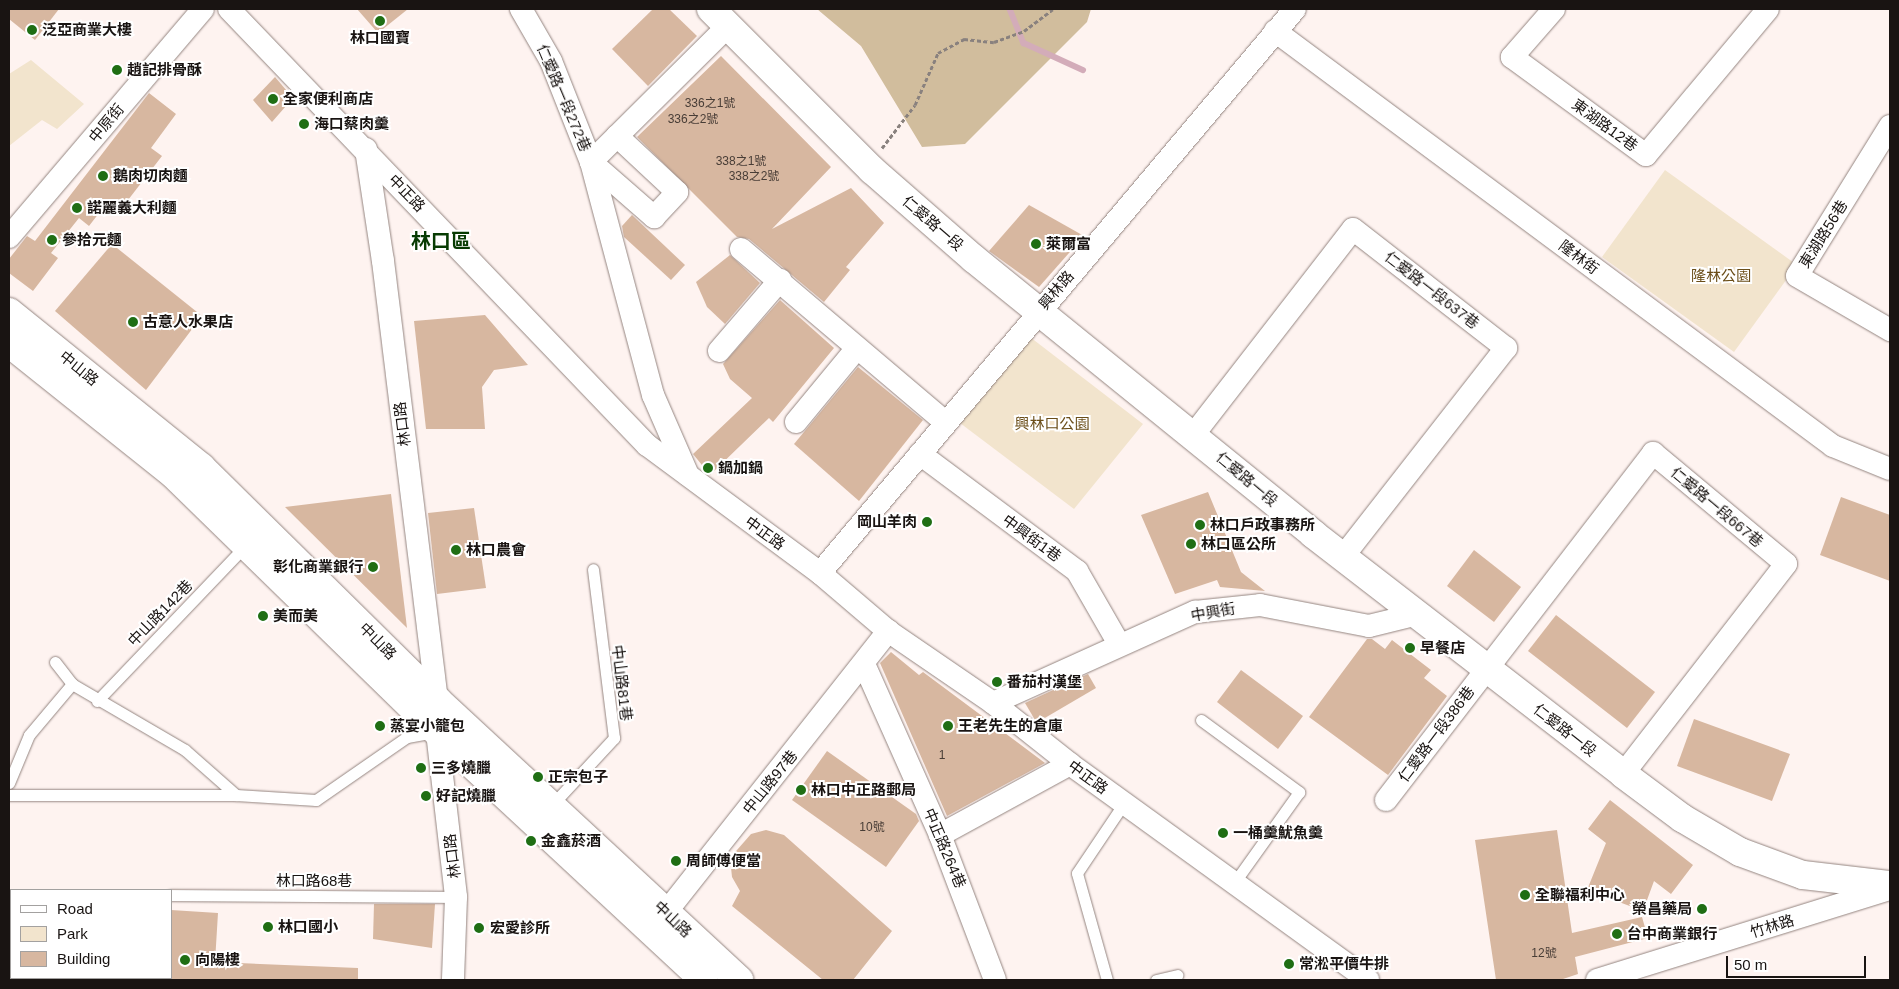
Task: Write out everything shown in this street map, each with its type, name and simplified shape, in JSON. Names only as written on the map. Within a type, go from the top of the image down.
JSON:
[{"type":"main road","name":"仁愛路一段","points":[[719,18],[868,166],[1038,311],[1194,434],[1343,557],[1486,669],[1682,818],[1740,852],[1803,875],[1890,885]]},
{"type":"main road","name":"中山路","points":[[9,312],[201,467],[436,700],[551,806],[658,922],[704,980]]},
{"type":"main road","name":"中山路","points":[[9,343],[172,473],[437,732],[658,922],[739,980]]},
{"type":"street","name":"中原街","points":[[9,237],[204,9]]},
{"type":"street","name":"中正路","points":[[229,9],[366,149],[648,445],[689,478],[820,573],[888,632],[993,703],[1070,764],[1368,980]]},
{"type":"street","name":"仁愛路一段272巷","points":[[521,9],[551,61],[591,162],[653,395],[689,478]]},
{"type":"street","name":"興林路","points":[[820,573],[1038,311],[1295,9]]},
{"type":"street","name":"東湖路12巷","points":[[1554,9],[1512,57],[1646,155],[1768,9]]},
{"type":"street","points":[[617,136],[677,192],[654,217],[591,162],[617,136],[719,18]]},
{"type":"street","name":"隆林街","points":[[1275,31],[1834,446],[1890,469]]},
{"type":"street","name":"東湖路56巷","points":[[1890,126],[1797,276],[1890,330]]},
{"type":"street","name":"林口路","points":[[366,149],[383,261],[436,700]]},
{"type":"street","name":"仁愛路一段637巷","points":[[1194,434],[1353,229],[1506,348],[1343,557]]},
{"type":"street","points":[[741,248],[945,422]]},
{"type":"street","points":[[719,351],[780,280]]},
{"type":"street","points":[[796,422],[857,348]]},
{"type":"street","name":"中興街1巷","points":[[920,454],[1077,571],[1119,644]]},
{"type":"street","name":"仁愛路一段667巷","points":[[1486,669],[1652,454],[1786,564],[1623,774]]},
{"type":"street","name":"中興街","points":[[993,703],[1119,644],[1195,612],[1260,605],[1369,626],[1418,614]]},
{"type":"street","name":"中山路97巷","points":[[658,922],[888,632]]},
{"type":"street","name":"中正路264巷","points":[[864,664],[940,835],[981,936],[995,980]]},
{"type":"street","name":"仁愛路一段386巷","points":[[1386,800],[1486,669]]},
{"type":"street","name":"林口路","points":[[437,732],[456,898],[453,980]]},
{"type":"street","points":[[940,835],[1070,764]]},
{"type":"street","name":"竹林路","points":[[1597,980],[1890,889]]},
{"type":"lane","name":"中山路142巷","points":[[97,701],[245,546]]},
{"type":"lane","name":"中山路81巷","points":[[551,806],[614,738],[593,569]]},
{"type":"lane","points":[[54,662],[72,684],[97,701],[185,750],[236,795]]},
{"type":"lane","points":[[9,783],[29,735],[72,684]]},
{"type":"lane","points":[[1201,720],[1299,792],[1234,883]]},
{"type":"lane","points":[[9,795],[236,795],[316,800],[407,737],[437,732]]},
{"type":"lane","points":[[1107,980],[1077,873],[1124,803]]},
{"type":"lane","name":"林口路68巷","points":[[172,895],[456,898]]},
{"type":"lane","points":[[1156,980],[1176,975]]},
{"type":"path","points":[[868,166],[915,105],[938,53],[964,39],[994,42],[1024,31],[1053,9]]},
{"type":"green space","points":[[31,60],[84,104],[57,129],[42,120],[9,146],[9,74]]},
{"type":"green space","name":"隆林公園","points":[[1665,170],[1797,265],[1734,352],[1602,257]]},
{"type":"green space","name":"興林口公園","points":[[1030,337],[1143,424],[1074,509],[960,423]]},
{"type":"green space","points":[[10,918],[10,979],[88,979],[88,980],[9,980]]},
{"type":"shaded area","points":[[817,9],[1091,9],[1087,22],[965,144],[922,147],[861,46]]},
{"type":"building","name":"泛亞商業大樓","points":[[9,9],[59,9],[35,40],[9,19]]},
{"type":"building","name":"林口國寶","points":[[357,9],[408,9],[378,33]]},
{"type":"building","points":[[653,9],[669,9],[697,36],[648,86],[612,49]]},
{"type":"building","points":[[721,56],[831,167],[772,229],[851,188],[884,223],[846,267],[850,270],[824,302],[749,239],[737,237],[637,137]]},
{"type":"building","name":"全家便利商店","points":[[275,77],[293,98],[272,122],[253,100]]},
{"type":"building","points":[[149,93],[176,114],[151,148],[162,156],[118,213],[106,204],[89,226],[79,218],[51,253],[58,258],[33,291],[9,273],[9,259],[27,236],[35,241]]},
{"type":"building","name":"萊爾富","points":[[1029,205],[1084,236],[1039,287],[989,251]]},
{"type":"building","points":[[632,215],[685,265],[671,280],[624,237],[622,226]]},
{"type":"building","name":"古意人水果店","points":[[112,244],[202,316],[146,390],[55,311]]},
{"type":"building","points":[[730,255],[760,283],[725,324],[707,307],[696,282]]},
{"type":"building","points":[[780,300],[834,348],[773,422],[769,418],[710,475],[693,454],[752,398],[730,379],[723,364]]},
{"type":"building","points":[[485,315],[528,365],[494,370],[482,387],[485,429],[426,429],[414,321]]},
{"type":"building","points":[[858,367],[923,420],[859,501],[794,444]]},
{"type":"building","name":"林口區公所","points":[[1208,492],[1241,572],[1265,591],[1220,587],[1217,580],[1175,594],[1141,515]]},
{"type":"building","name":"彰化商業銀行","points":[[391,494],[407,628],[285,507]]},
{"type":"building","points":[[1841,497],[1890,515],[1890,581],[1820,555]]},
{"type":"building","name":"林口農會","points":[[474,508],[486,588],[437,594],[428,513]]},
{"type":"building","points":[[1474,550],[1521,587],[1494,622],[1447,586]]},
{"type":"building","points":[[1556,615],[1655,692],[1627,728],[1528,651]]},
{"type":"building","points":[[1367,639],[1372,639],[1385,649],[1392,640],[1431,670],[1424,678],[1447,696],[1388,775],[1309,717]]},
{"type":"building","points":[[891,652],[919,675],[923,672],[1045,763],[947,816],[880,663]]},
{"type":"building","points":[[1241,670],[1303,716],[1278,749],[1217,702]]},
{"type":"building","points":[[1088,674],[1096,688],[1038,722],[1035,720],[1025,703]]},
{"type":"building","points":[[1694,719],[1790,754],[1772,801],[1677,766]]},
{"type":"building","points":[[827,751],[916,814],[919,821],[886,867],[792,800]]},
{"type":"building","points":[[1610,800],[1693,865],[1671,894],[1654,881],[1643,911],[1587,890],[1606,843],[1588,829]]},
{"type":"building","points":[[766,830],[784,835],[892,931],[853,980],[823,980],[732,906],[740,891],[732,877],[730,858],[751,834]]},
{"type":"building","name":"全聯福利中心","points":[[1557,830],[1572,933],[1642,917],[1648,938],[1575,957],[1578,974],[1560,980],[1496,980],[1475,840]]},
{"type":"building","points":[[374,904],[435,904],[432,948],[373,939]]},
{"type":"building","points":[[172,910],[218,913],[215,962],[358,968],[358,980],[171,980]]},
{"type":"waterway","points":[[1010,9],[1024,43],[1083,70]]},
{"type":"place","name":"林口國寶","points":[[380,21]]},
{"type":"place","name":"泛亞商業大樓","points":[[32,30]]},
{"type":"place","name":"趙記排骨酥","points":[[117,70]]},
{"type":"place","name":"全家便利商店","points":[[273,99]]},
{"type":"place","name":"海口蔡肉羹","points":[[304,124]]},
{"type":"place","name":"鵝肉切肉麵","points":[[103,176]]},
{"type":"place","name":"諾麗義大利麵","points":[[77,208]]},
{"type":"place","name":"參拾元麵","points":[[52,240]]},
{"type":"place","name":"萊爾富","points":[[1036,244]]},
{"type":"place","name":"古意人水果店","points":[[133,322]]},
{"type":"place","name":"鍋加鍋","points":[[708,468]]},
{"type":"place","name":"岡山羊肉","points":[[927,522]]},
{"type":"place","name":"林口戶政事務所","points":[[1200,525]]},
{"type":"place","name":"林口區公所","points":[[1191,544]]},
{"type":"place","name":"林口農會","points":[[456,550]]},
{"type":"place","name":"彰化商業銀行","points":[[373,567]]},
{"type":"place","name":"美而美","points":[[263,616]]},
{"type":"place","name":"早餐店","points":[[1410,648]]},
{"type":"place","name":"番茄村漢堡","points":[[997,682]]},
{"type":"place","name":"蒸宴小籠包","points":[[380,726]]},
{"type":"place","name":"王老先生的倉庫","points":[[948,726]]},
{"type":"place","name":"三多燒臘","points":[[421,768]]},
{"type":"place","name":"正宗包子","points":[[538,777]]},
{"type":"place","name":"林口中正路郵局","points":[[801,790]]},
{"type":"place","name":"好記燒臘","points":[[426,796]]},
{"type":"place","name":"一桶羹魷魚羹","points":[[1223,833]]},
{"type":"place","name":"金鑫菸酒","points":[[531,841]]},
{"type":"place","name":"周師傅便當","points":[[676,861]]},
{"type":"place","name":"全聯福利中心","points":[[1525,895]]},
{"type":"place","name":"榮昌藥局","points":[[1702,909]]},
{"type":"place","name":"林口國小","points":[[268,927]]},
{"type":"place","name":"宏愛診所","points":[[479,928]]},
{"type":"place","name":"台中商業銀行","points":[[1617,934]]},
{"type":"place","name":"向陽樓","points":[[185,960]]},
{"type":"place","name":"常淞平價牛排","points":[[1289,964]]},
{"type":"district","name":"林口區","points":[[441,241]]}]
